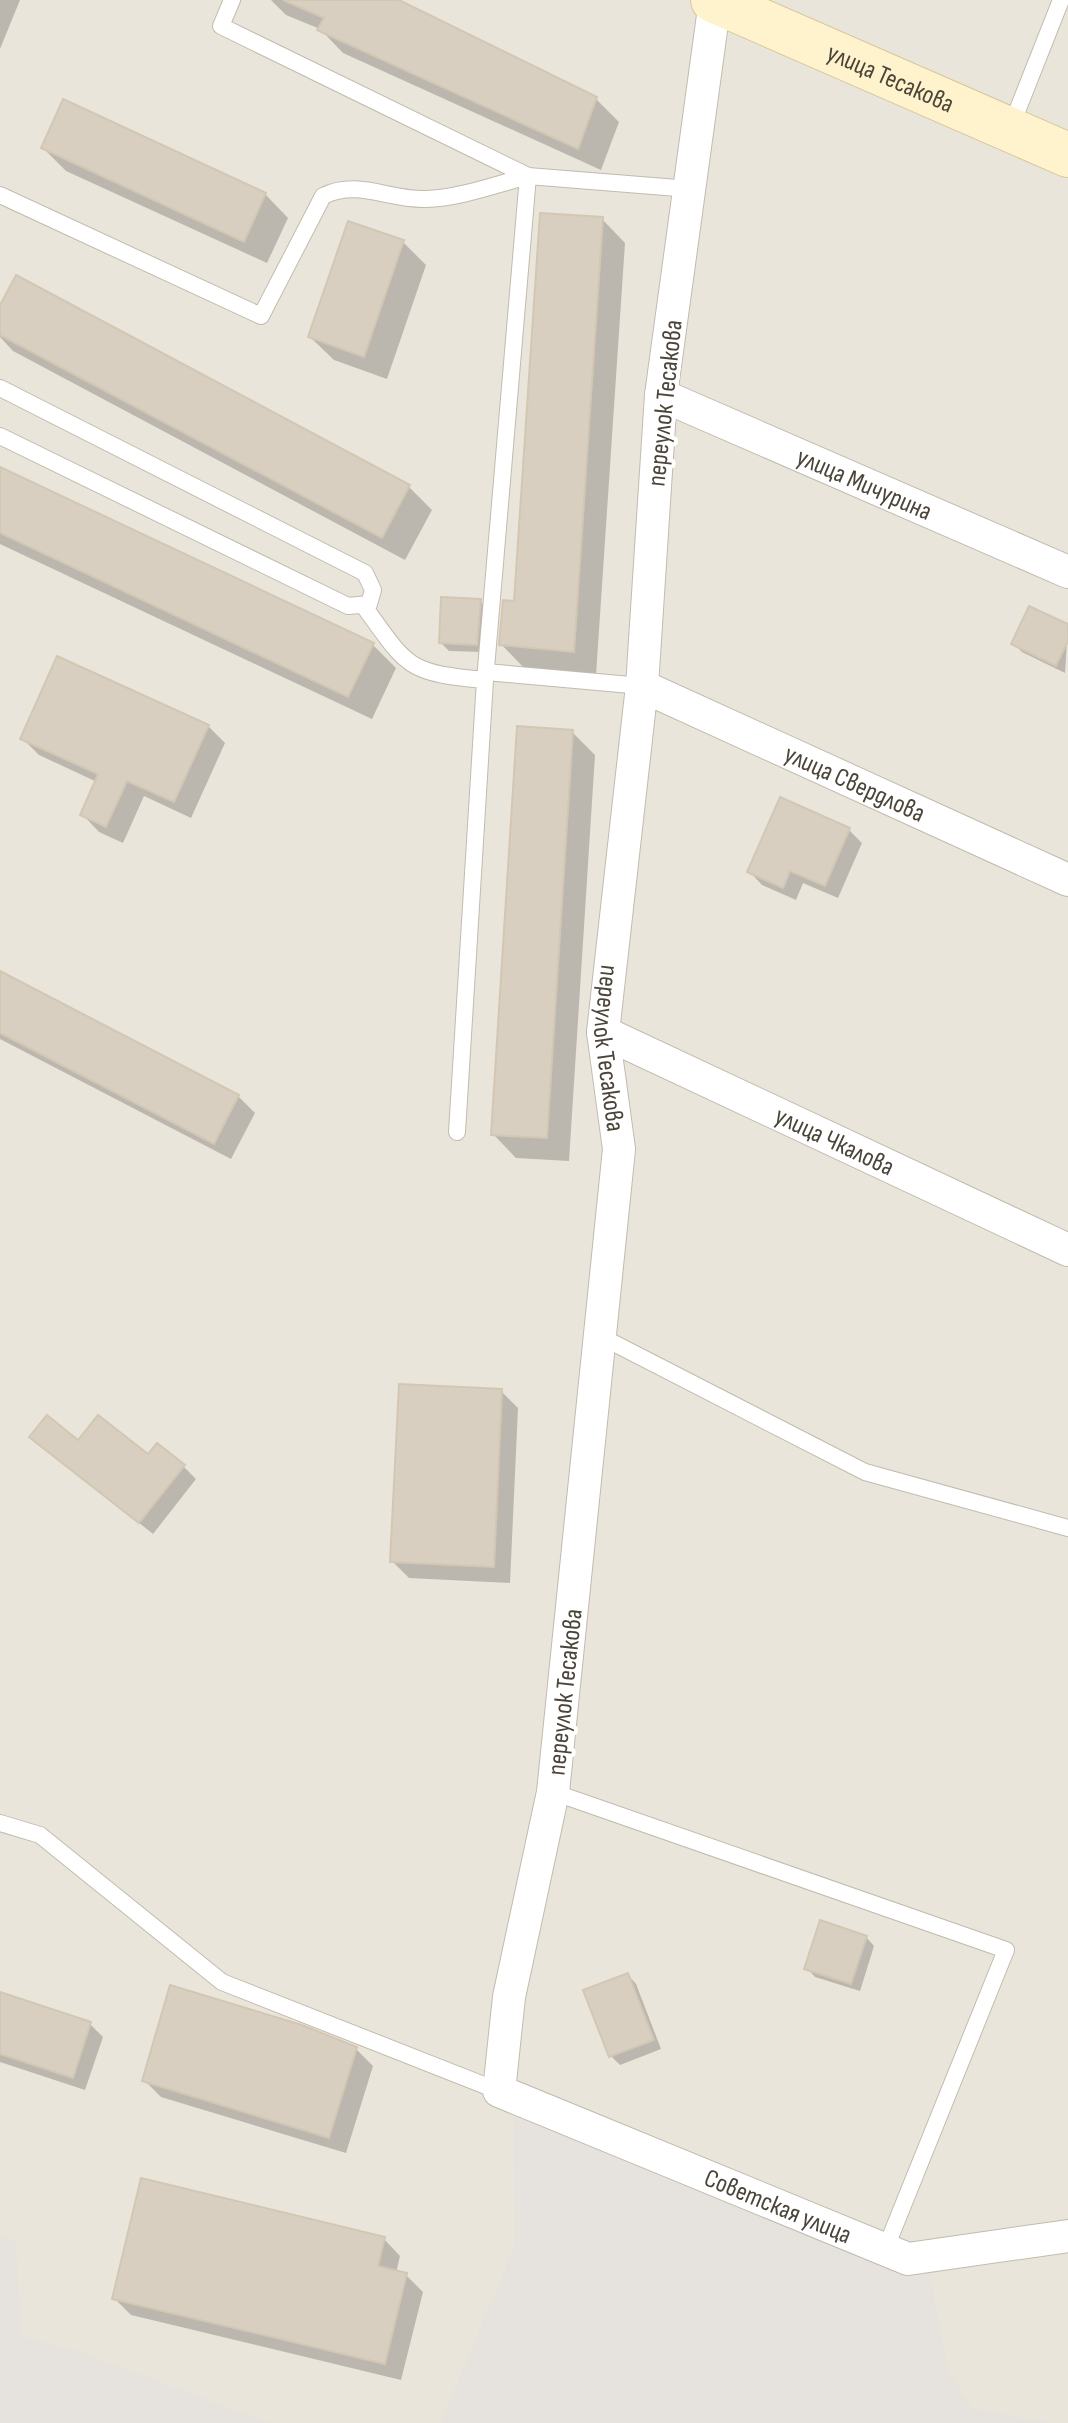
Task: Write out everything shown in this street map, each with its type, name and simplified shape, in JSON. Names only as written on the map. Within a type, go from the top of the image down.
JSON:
[{"type":"main road","name":"улица Тесакова","points":[[714,0],[1068,155]]},
{"type":"street","name":"переулок Тесакова","points":[[499,2091],[509,1997],[553,1792],[600,1336],[619,1149],[603,1032],[642,686],[661,395],[714,0]]},
{"type":"street","name":"улица Мичурина","points":[[661,395],[1068,572]]},
{"type":"street","name":"улица Свердлова","points":[[642,686],[1068,880]]},
{"type":"street","name":"улица Чкалова","points":[[603,1032],[1068,1250]]},
{"type":"street","name":"Советская улица","points":[[499,2091],[908,2259],[1068,2236]]},
{"type":"lane","points":[[232,0],[221,26],[528,176]]},
{"type":"lane","points":[[1010,129],[1061,0]]},
{"type":"lane","points":[[457,1132],[486,676],[528,176]]},
{"type":"lane","points":[[0,195],[261,316],[323,196],[340,188],[361,188],[423,199],[462,194],[528,176],[690,189]]},
{"type":"lane","points":[[0,388],[365,573],[373,590],[369,604],[348,606],[0,436]]},
{"type":"lane","points":[[363,605],[407,664],[440,676],[642,686]]},
{"type":"lane","points":[[600,1336],[865,1472],[1068,1528]]},
{"type":"lane","points":[[553,1792],[1006,1950],[885,2250]]},
{"type":"lane","points":[[0,1823],[40,1835],[222,1982],[499,2091]]},
{"type":"shaded area","points":[[0,0],[1068,0],[1068,2423],[0,2423]]},
{"type":"shaded area","points":[[513,2099],[929,2271],[948,2370],[972,2408],[1047,2423],[440,2423],[515,2246]]},
{"type":"shaded area","points":[[0,2236],[16,2242],[21,2336],[81,2352],[269,2423],[0,2423]]},
{"type":"building","points":[[283,0],[399,0],[597,97],[578,149],[317,30],[324,18]]},
{"type":"building","points":[[63,99],[266,193],[244,242],[41,148]]},
{"type":"building","points":[[540,213],[603,217],[574,652],[499,645],[503,600],[514,601]]},
{"type":"building","points":[[348,221],[404,240],[364,357],[308,337]]},
{"type":"building","points":[[16,275],[410,485],[382,538],[0,335],[0,305]]},
{"type":"building","points":[[0,467],[374,643],[348,697],[0,533]]},
{"type":"building","points":[[441,597],[481,599],[477,645],[439,643]]},
{"type":"building","points":[[1029,606],[1068,624],[1068,641],[1056,666],[1011,644]]},
{"type":"building","points":[[57,656],[209,725],[174,802],[127,781],[106,827],[80,815],[98,774],[20,739]]},
{"type":"building","points":[[517,726],[573,730],[547,1138],[491,1135]]},
{"type":"building","points":[[780,797],[850,828],[825,886],[790,871],[783,888],[747,872]]},
{"type":"building","points":[[0,971],[239,1095],[214,1144],[0,1033]]},
{"type":"building","points":[[399,1384],[502,1389],[494,1567],[390,1562]]},
{"type":"building","points":[[47,1415],[78,1440],[98,1415],[148,1454],[157,1443],[185,1465],[139,1523],[29,1437]]},
{"type":"building","points":[[820,1920],[867,1936],[851,1984],[804,1969]]},
{"type":"building","points":[[628,1973],[654,2040],[609,2057],[583,1990]]},
{"type":"building","points":[[170,1985],[302,2025],[357,2047],[329,2138],[142,2081]]},
{"type":"building","points":[[0,1992],[91,2022],[73,2078],[0,2054]]},
{"type":"building","points":[[141,2178],[385,2237],[378,2266],[407,2273],[385,2364],[112,2299]]}]
